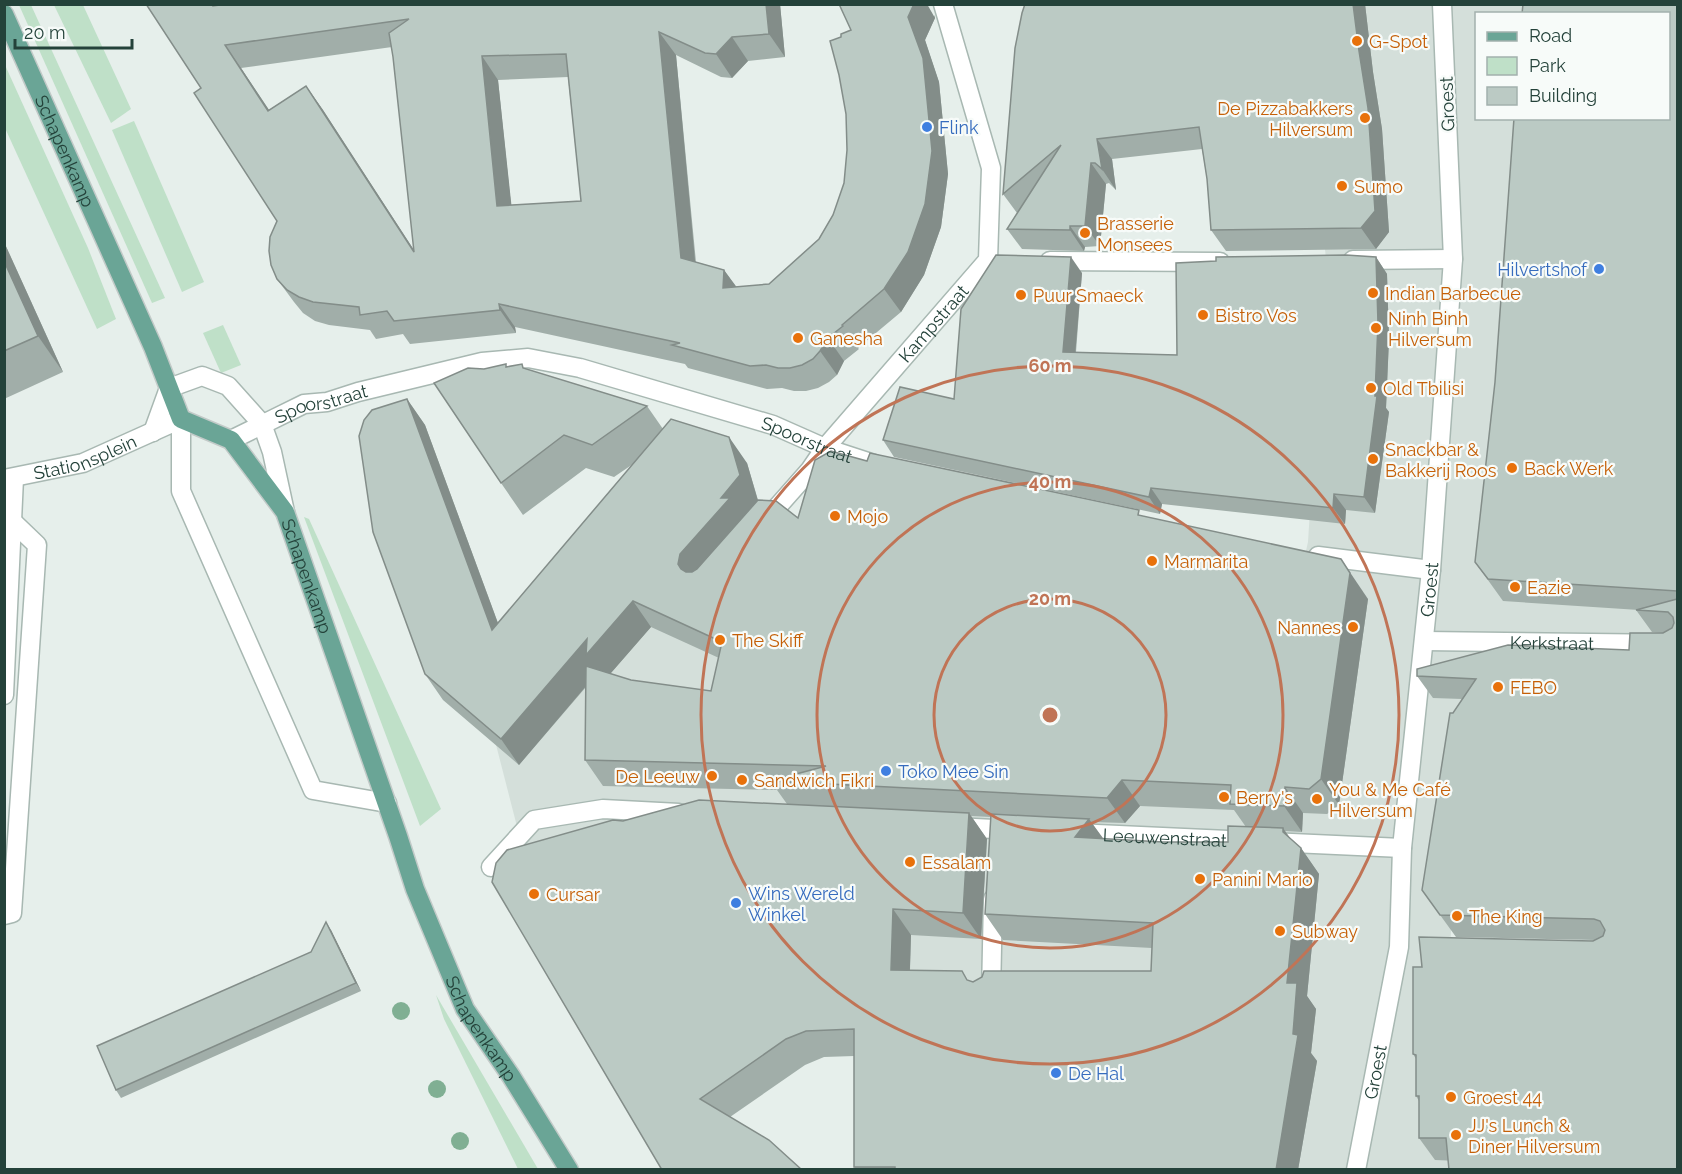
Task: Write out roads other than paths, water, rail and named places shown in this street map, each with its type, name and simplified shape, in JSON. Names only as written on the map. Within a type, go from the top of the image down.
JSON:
[{"type":"main road","name":"Schapenkamp","points":[[4,14],[102,229],[181,419]]},
{"type":"main road","points":[[181,419],[231,440]]},
{"type":"main road","name":"Schapenkamp","points":[[231,440],[285,513],[415,889],[465,1009],[511,1076],[569,1170]]},
{"type":"street","name":"Groest","points":[[1356,1170],[1399,947],[1402,848],[1431,570],[1453,259],[1443,4]]},
{"type":"street","points":[[945,5],[991,168],[988,260],[1011,260]]},
{"type":"street","points":[[1336,260],[1453,259]]},
{"type":"street","name":"Kampstraat","points":[[754,533],[988,260]]},
{"type":"street","points":[[1034,261],[1242,261]]},
{"type":"street","name":"Spoorstraat","points":[[231,440],[304,405],[327,402],[358,392],[482,362],[528,358],[580,368],[773,424],[825,448],[886,467]]},
{"type":"street","name":"Spoorstraat","points":[[169,388],[202,376],[228,386],[262,424],[272,452],[285,513]]},
{"type":"street","name":"Stationsplein","points":[[153,432],[169,388]]},
{"type":"street","points":[[181,419],[181,491],[313,790],[387,803]]},
{"type":"street","name":"Stationsplein","points":[[4,695],[12,522],[9,478],[83,463],[181,419]]},
{"type":"street","points":[[4,915],[12,913],[37,545],[12,522]]},
{"type":"street","points":[[1306,554],[1431,570]]},
{"type":"street","name":"Kerkstraat","points":[[1425,641],[1677,644]]},
{"type":"street","points":[[491,867],[534,820],[603,810],[699,814]]},
{"type":"street","points":[[939,826],[1034,831]]},
{"type":"street","points":[[997,850],[999,829]]},
{"type":"street","name":"Leeuwenstraat","points":[[1058,832],[1402,848]]},
{"type":"street","points":[[991,997],[994,881]]},
{"type":"street","points":[[1399,947],[1422,948]]},
{"type":"place","name":"G-Spot","points":[[1357,41]]},
{"type":"place","name":"De Pizzabakkers Hilversum","points":[[1365,118]]},
{"type":"place","name":"Flink","points":[[927,127]]},
{"type":"place","name":"Sumo","points":[[1342,186]]},
{"type":"place","name":"Brasserie Monsees","points":[[1085,233]]},
{"type":"place","name":"Hilvertshof","points":[[1599,269]]},
{"type":"place","name":"Indian Barbecue","points":[[1373,293]]},
{"type":"place","name":"Puur Smaeck","points":[[1021,295]]},
{"type":"place","name":"Bistro Vos","points":[[1203,315]]},
{"type":"place","name":"Ninh Binh Hilversum","points":[[1376,328]]},
{"type":"place","name":"Ganesha","points":[[798,338]]},
{"type":"place","name":"Old Tbilisi","points":[[1371,388]]},
{"type":"place","name":"Snackbar & Bakkerij Roos","points":[[1373,459]]},
{"type":"place","name":"Back Werk","points":[[1512,468]]},
{"type":"place","name":"Mojo","points":[[835,516]]},
{"type":"place","name":"Marmarita","points":[[1152,561]]},
{"type":"place","name":"Eazie","points":[[1515,587]]},
{"type":"place","name":"Nannes","points":[[1353,627]]},
{"type":"place","name":"The Skiff","points":[[720,640]]},
{"type":"place","name":"FEBO","points":[[1498,687]]},
{"type":"place","name":"Toko Mee Sin","points":[[886,771]]},
{"type":"place","name":"De Leeuw","points":[[712,776]]},
{"type":"place","name":"Sandwich Fikri","points":[[742,780]]},
{"type":"place","name":"Berry's","points":[[1224,797]]},
{"type":"place","name":"You & Me Café Hilversum","points":[[1317,799]]},
{"type":"place","name":"Essalam","points":[[910,862]]},
{"type":"place","name":"Panini Mario","points":[[1200,879]]},
{"type":"place","name":"Cursar","points":[[534,894]]},
{"type":"place","name":"Wins Wereld Winkel","points":[[736,903]]},
{"type":"place","name":"The King","points":[[1457,916]]},
{"type":"place","name":"Subway","points":[[1280,931]]},
{"type":"place","name":"De Hal","points":[[1056,1073]]},
{"type":"place","name":"Groest 44","points":[[1451,1097]]},
{"type":"place","name":"JJ's Lunch & Diner Hilversum","points":[[1456,1135]]}]
